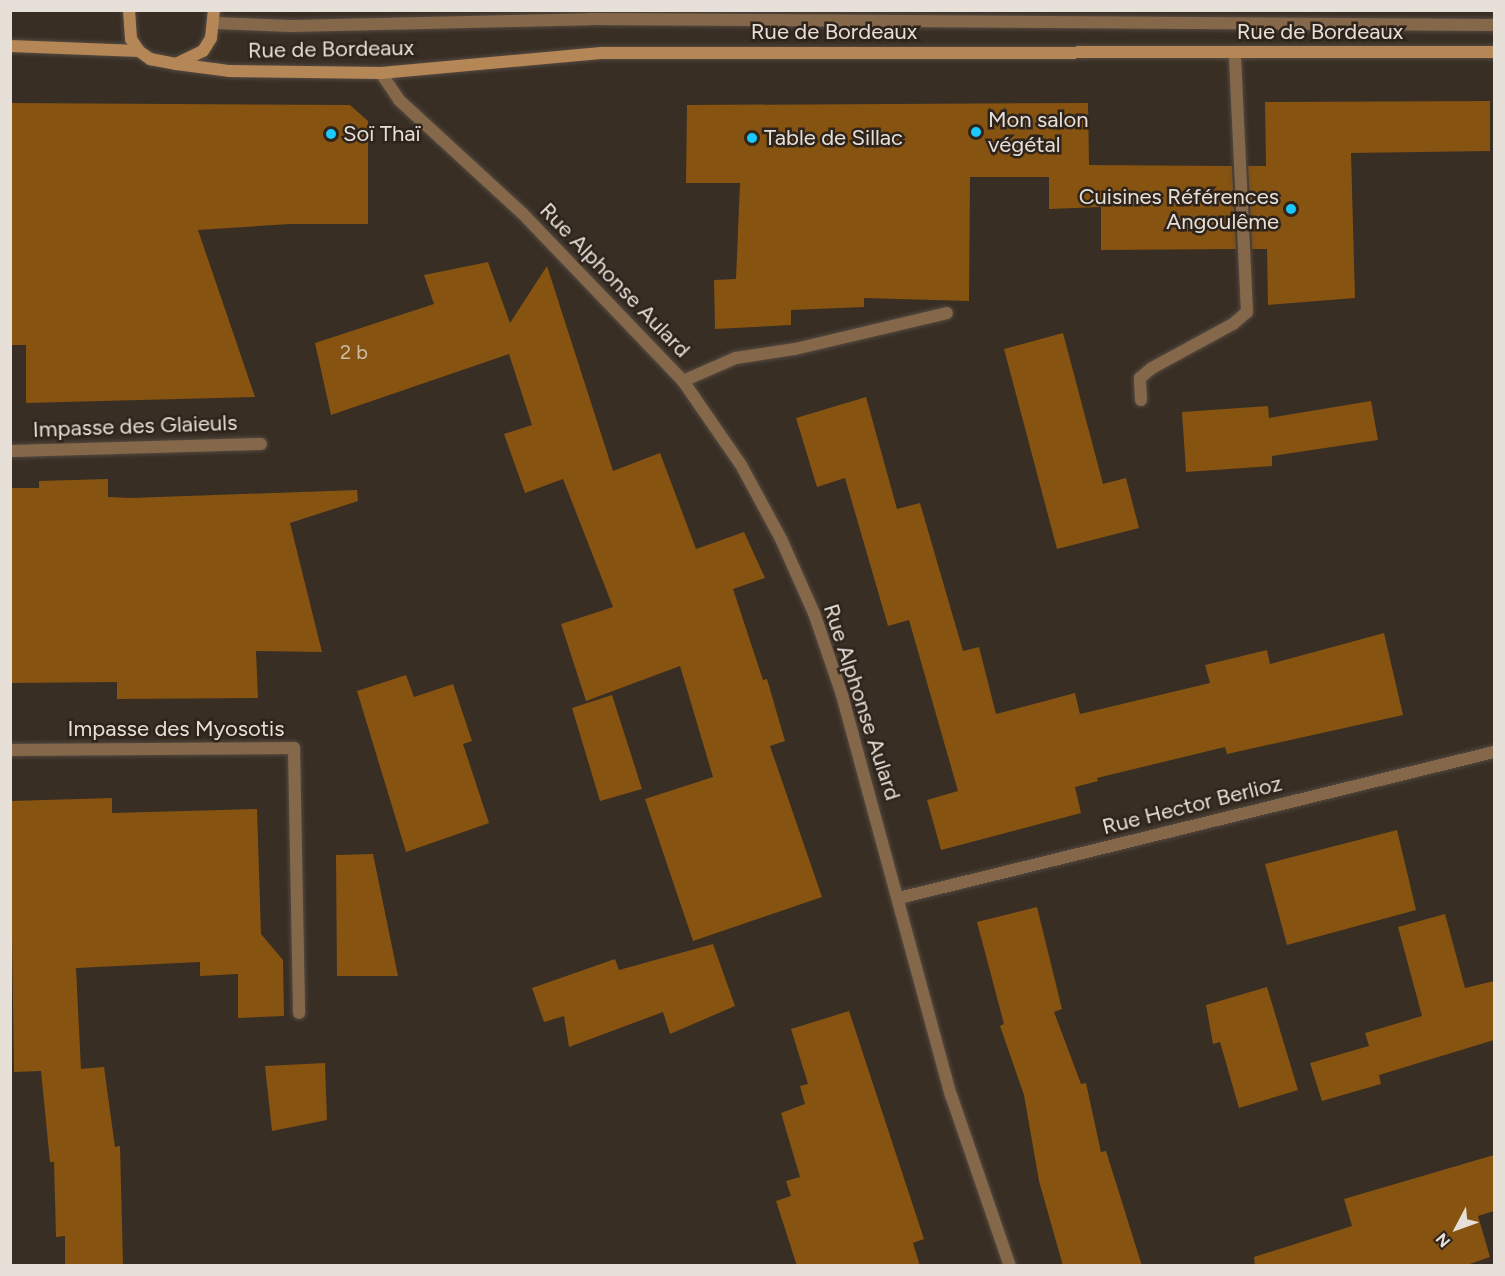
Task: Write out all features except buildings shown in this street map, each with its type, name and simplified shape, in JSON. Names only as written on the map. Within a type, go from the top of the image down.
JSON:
[{"type":"main road","points":[[129,10],[131,39],[139,51]]},
{"type":"main road","points":[[176,64],[203,51],[214,17]]},
{"type":"main road","points":[[10,46],[139,51]]},
{"type":"main road","name":"Rue de Bordeaux","points":[[139,51],[150,59],[229,71],[381,73],[601,53],[1494,52]]},
{"type":"street","points":[[1203,21],[1227,10]]},
{"type":"street","points":[[214,17],[291,26],[590,19],[1203,21],[1494,25]]},
{"type":"street","points":[[1140,400],[1140,378],[1152,368],[1233,324],[1247,312],[1235,53]]},
{"type":"street","name":"Rue Alphonse Aulard","points":[[381,73],[399,100],[522,213],[683,381],[741,465],[781,539],[814,613],[842,694],[951,1095],[1010,1266]]},
{"type":"street","points":[[683,381],[736,358],[795,349],[947,313]]},
{"type":"street","name":"Impasse des Glaieuls","points":[[10,451],[261,444]]},
{"type":"street","name":"Impasse des Myosotis","points":[[10,750],[294,748],[299,1013]]},
{"type":"street","name":"Rue Hector Berlioz","points":[[899,898],[1494,752]]},
{"type":"place","name":"Mon salon végétal","points":[[976,132]]},
{"type":"place","name":"Soï Thaï","points":[[331,134]]},
{"type":"place","name":"Table de Sillac","points":[[752,138]]},
{"type":"place","name":"Cuisines Références Angoulême","points":[[1291,209]]}]
